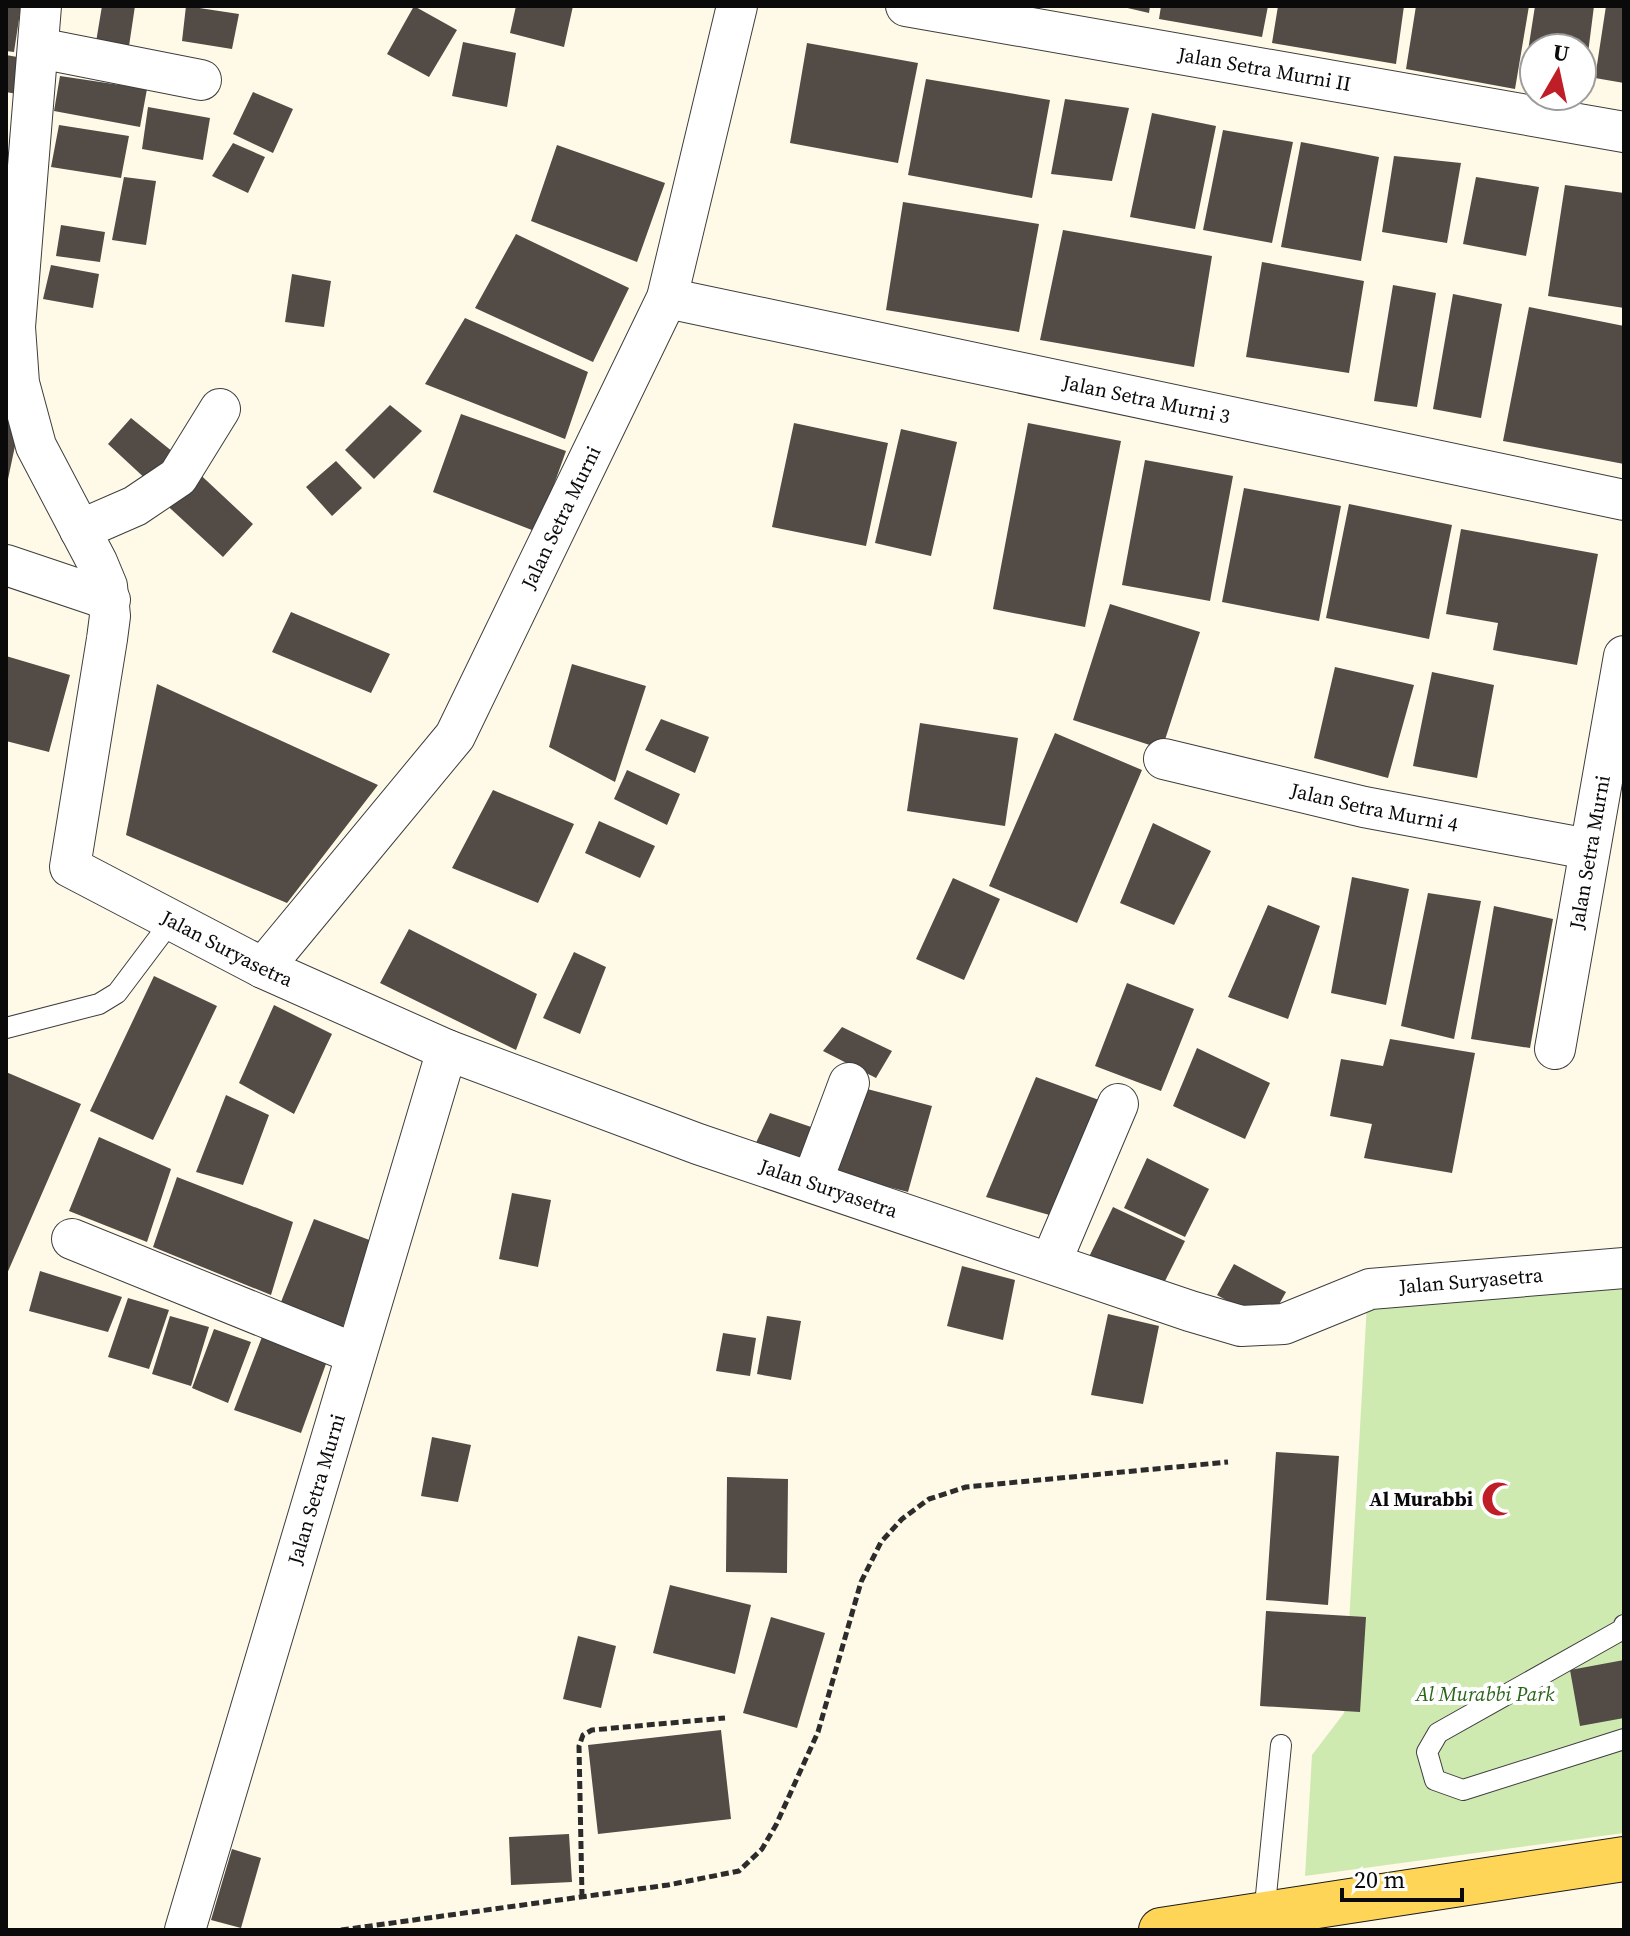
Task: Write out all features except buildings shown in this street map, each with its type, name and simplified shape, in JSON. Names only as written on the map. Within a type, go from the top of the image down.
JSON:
[{"type":"main road","points":[[1161,1930],[1624,1859]]},
{"type":"street","points":[[41,6],[39,48],[20,100],[15,327],[19,383],[36,446],[97,562],[110,600]]},
{"type":"street","name":"Jalan Setra Murni","points":[[263,968],[455,736],[667,298],[737,6]]},
{"type":"street","name":"Jalan Setra Murni II","points":[[906,6],[1624,132]]},
{"type":"street","points":[[39,48],[201,80]]},
{"type":"street","name":"Jalan Setra Murni 3","points":[[667,298],[1624,500]]},
{"type":"street","points":[[80,530],[135,506],[178,477],[220,409]]},
{"type":"street","points":[[6,565],[110,600]]},
{"type":"street","name":"Jalan Suryasetra","points":[[110,600],[107,639],[70,867],[263,968],[447,1050],[698,1144],[1241,1326],[1284,1324],[1370,1289],[1624,1268]]},
{"type":"street","name":"Jalan Setra Murni","points":[[1555,1049],[1624,656]]},
{"type":"street","name":"Jalan Setra Murni 4","points":[[1164,759],[1364,807],[1588,849]]},
{"type":"street","name":"Jalan Setra Murni","points":[[185,1930],[447,1050]]},
{"type":"street","points":[[812,1182],[849,1083]]},
{"type":"street","points":[[1051,1262],[1118,1104]]},
{"type":"street","points":[[72,1239],[356,1354]]},
{"type":"lane","points":[[6,1028],[99,1004],[117,993],[172,920]]},
{"type":"lane","points":[[1624,1625],[1623,1629],[1438,1733],[1427,1752],[1435,1780],[1463,1790],[1624,1739]]},
{"type":"lane","points":[[1264,1915],[1281,1745]]},
{"type":"path","points":[[341,1930],[582,1897],[739,1871],[762,1849],[776,1825],[818,1732],[861,1582],[881,1542],[902,1519],[929,1499],[966,1487],[1228,1462]]},
{"type":"path","points":[[582,1897],[579,1741],[583,1735],[592,1730],[725,1718]]},
{"type":"green space","name":"Al Murabbi Park","points":[[1624,1274],[1624,1833],[1305,1876],[1312,1755],[1344,1713],[1367,1303]]},
{"type":"place","name":"Al Murabbi","points":[[1499,1499]]}]
